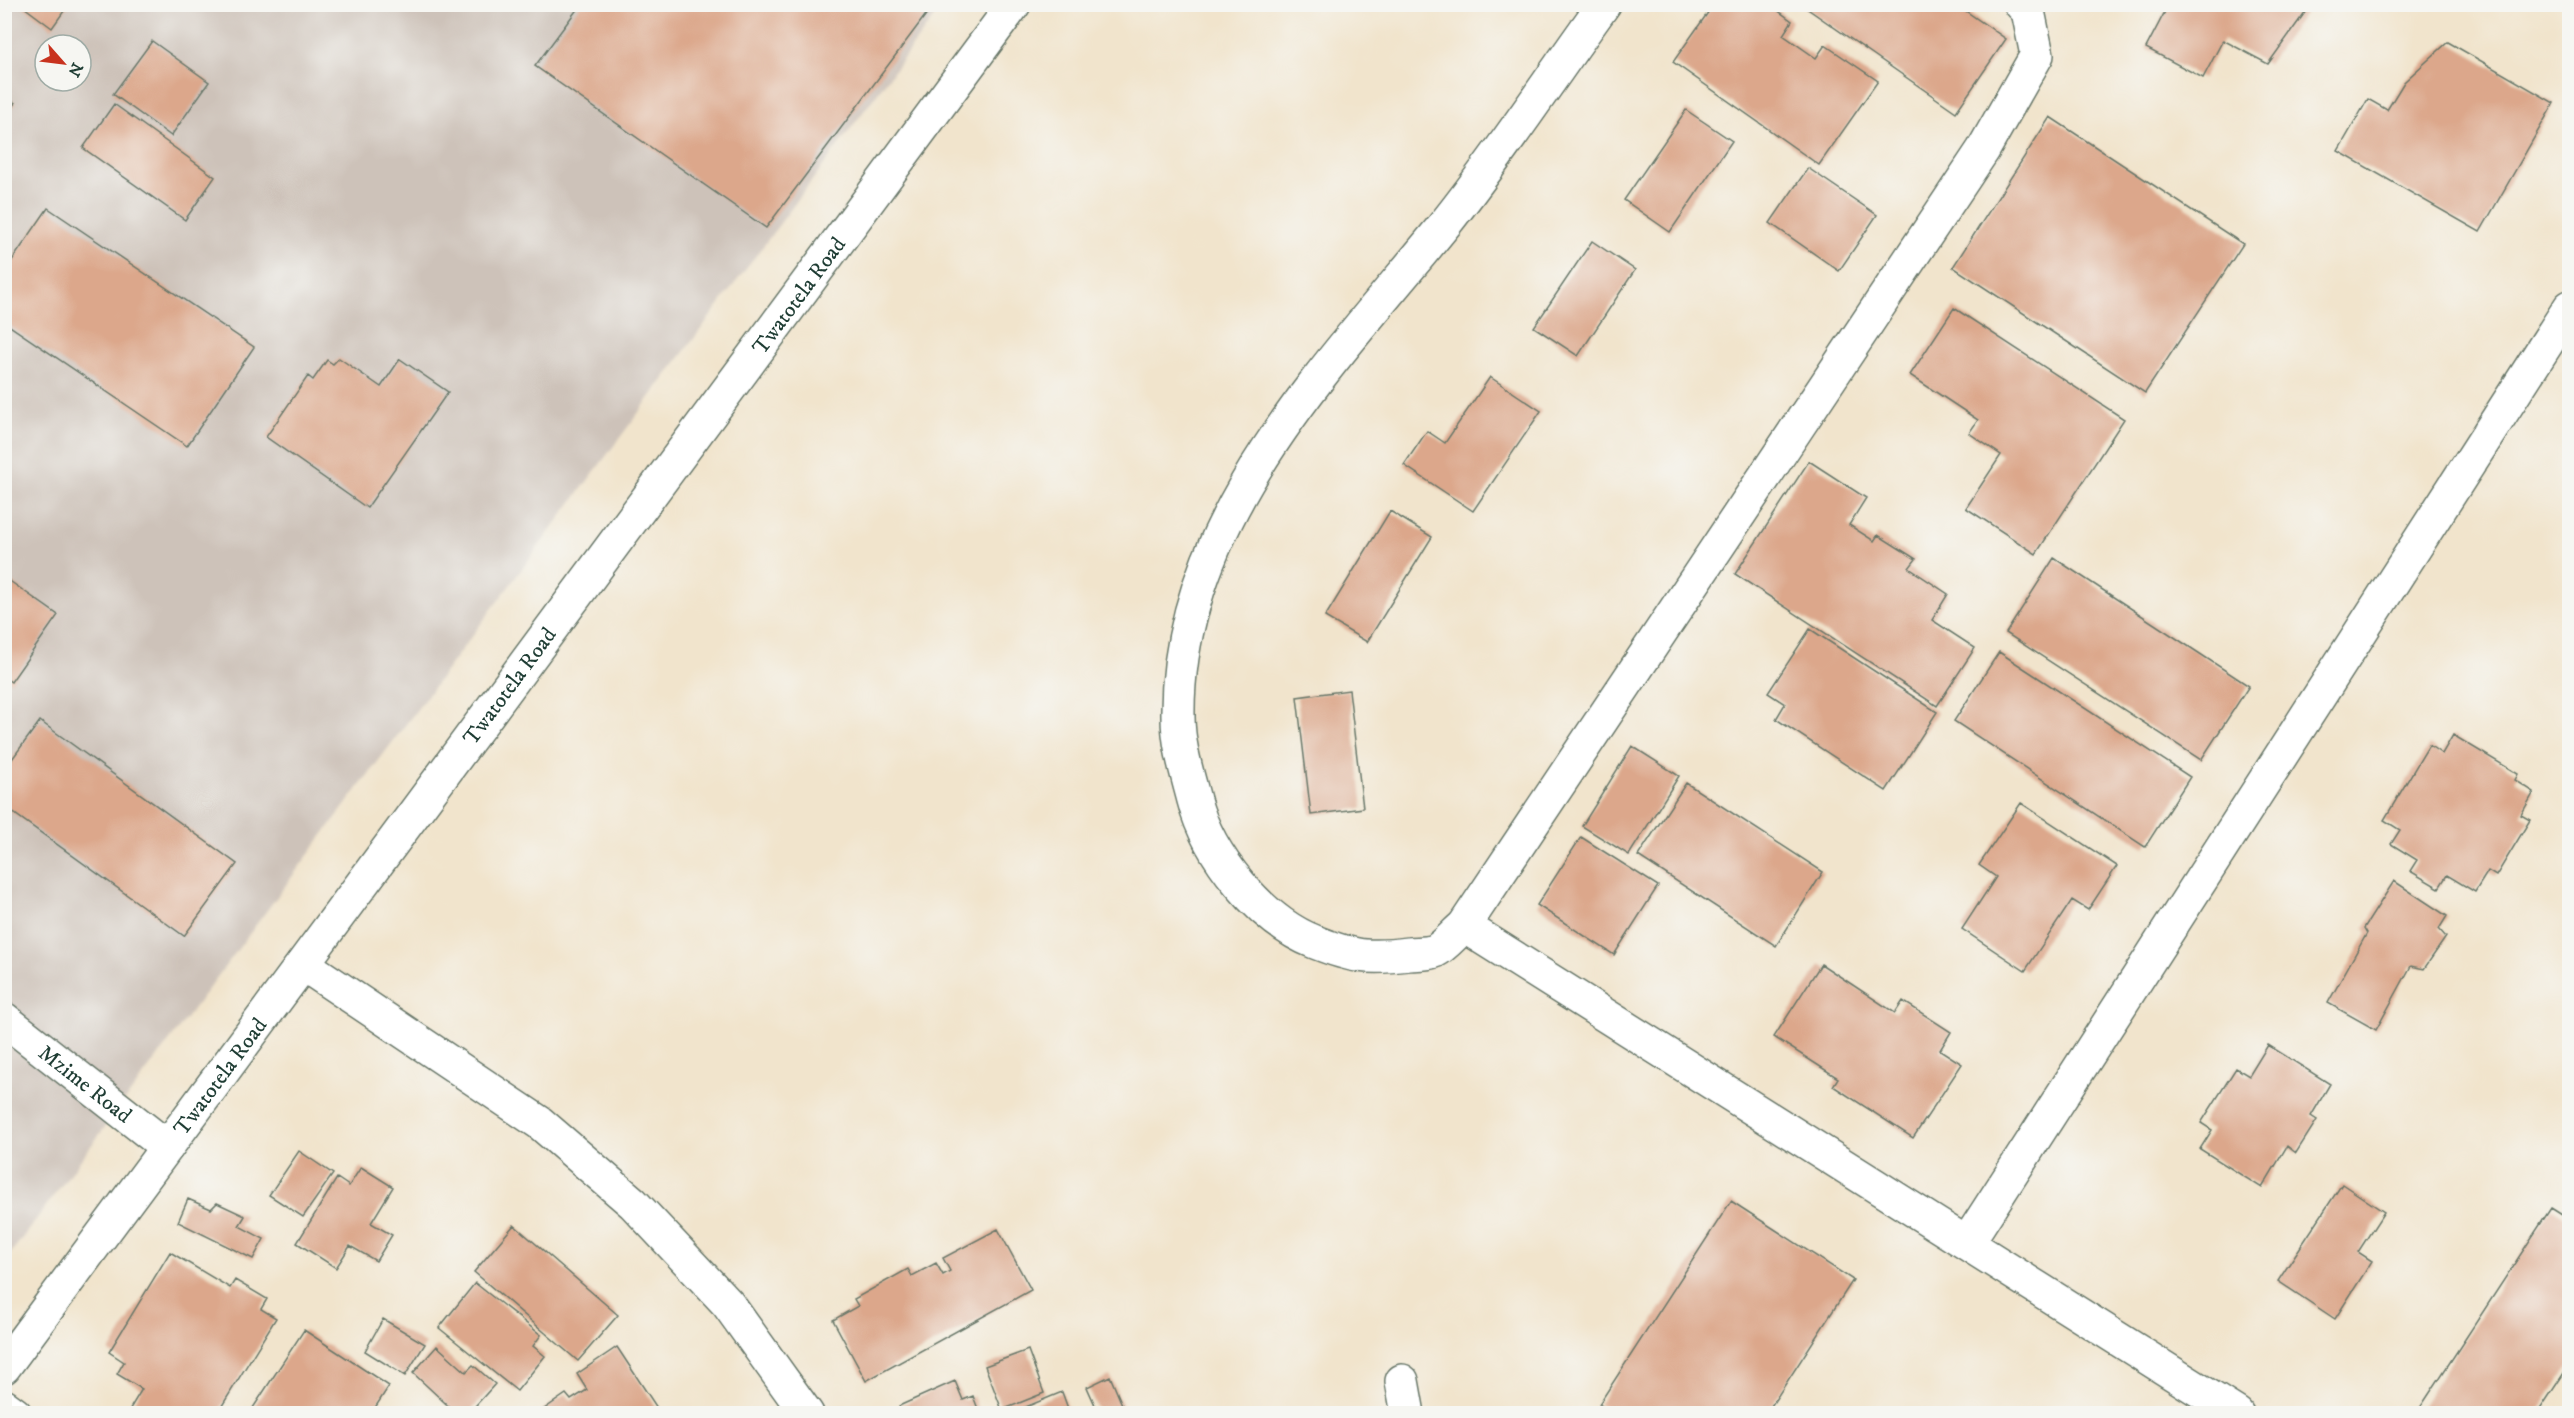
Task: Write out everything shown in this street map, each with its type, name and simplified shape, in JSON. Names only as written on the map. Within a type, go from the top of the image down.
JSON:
[{"type":"street","name":"Twatotela Road","points":[[4,1367],[1014,4]]},
{"type":"street","points":[[1604,4],[1448,220],[1349,340],[1288,421],[1237,497],[1202,575],[1183,653],[1178,719],[1185,766],[1199,822],[1219,857],[1262,908],[1305,938],[1351,956],[1378,958],[1434,951],[1464,926],[1983,150],[2037,55],[2028,11],[2021,4]]},
{"type":"street","points":[[1967,1243],[2570,307]]},
{"type":"street","points":[[1464,926],[2237,1413]]},
{"type":"street","points":[[303,964],[540,1124],[633,1203],[728,1304],[807,1413]]},
{"type":"street","name":"Mzime Road","points":[[4,1019],[167,1147]]},
{"type":"street","points":[[1402,1381],[1408,1413]]},
{"type":"street","points":[[4,1406],[15,1413]]},
{"type":"shaded area","points":[[5,5],[943,5],[5,1261]]},
{"type":"building","points":[[20,4],[69,4],[52,28]]},
{"type":"building","points":[[581,4],[934,4],[766,228],[535,66]]},
{"type":"building","points":[[1714,4],[1769,4],[1792,21],[1783,35],[1816,58],[1825,45],[1878,81],[1819,165],[1673,62]]},
{"type":"building","points":[[2169,4],[2311,4],[2268,64],[2223,40],[2203,78],[2146,48]]},
{"type":"building","points":[[1802,5],[1957,5],[2006,39],[1956,112]]},
{"type":"building","points":[[152,41],[209,82],[171,136],[113,94]]},
{"type":"building","points":[[2448,42],[2554,103],[2480,232],[2338,151],[2368,99],[2387,110],[2404,82]]},
{"type":"building","points":[[4,96],[15,103],[4,118]]},
{"type":"building","points":[[114,104],[215,177],[185,220],[83,148]]},
{"type":"building","points":[[1686,110],[1732,141],[1670,232],[1624,200]]},
{"type":"building","points":[[2050,117],[2243,244],[2145,393],[1953,267]]},
{"type":"building","points":[[1808,168],[1877,215],[1839,271],[1770,223]]},
{"type":"building","points":[[48,208],[254,347],[187,446],[4,322],[4,272]]},
{"type":"building","points":[[1592,241],[1635,270],[1578,356],[1534,327]]},
{"type":"building","points":[[1954,308],[2124,419],[2036,554],[1966,508],[2001,455],[1969,433],[1978,420],[1910,375]]},
{"type":"building","points":[[339,358],[381,387],[400,359],[448,392],[367,508],[266,437],[308,376],[313,380],[327,360],[333,364]]},
{"type":"building","points":[[1490,377],[1541,411],[1473,511],[1404,465],[1427,431],[1445,443]]},
{"type":"building","points":[[1809,461],[1866,498],[1849,525],[1874,541],[1878,535],[1916,559],[1909,568],[1948,594],[1932,620],[1975,648],[1937,706],[1735,574]]},
{"type":"building","points":[[1390,511],[1432,537],[1367,642],[1325,617]]},
{"type":"building","points":[[2054,558],[2249,686],[2201,760],[2006,633]]},
{"type":"building","points":[[4,577],[58,615],[11,682],[4,677]]},
{"type":"building","points":[[1810,629],[1937,712],[1886,791],[1776,719],[1785,704],[1768,693]]},
{"type":"building","points":[[1999,652],[2190,777],[2145,847],[1954,721]]},
{"type":"building","points":[[1349,690],[1363,808],[1311,815],[1297,697]]},
{"type":"building","points":[[40,721],[237,864],[184,936],[4,806],[4,770]]},
{"type":"building","points":[[2453,735],[2518,774],[2515,780],[2534,792],[2521,815],[2530,820],[2496,876],[2488,871],[2475,892],[2447,875],[2439,888],[2410,871],[2417,860],[2391,844],[2400,830],[2384,820],[2429,745],[2442,754]]},
{"type":"building","points":[[1632,746],[1679,776],[1629,855],[1582,826]]},
{"type":"building","points":[[1686,783],[1823,872],[1776,946],[1638,856]]},
{"type":"building","points":[[2021,803],[2117,866],[2088,910],[2072,900],[2025,971],[1962,929],[1996,877],[1979,865]]},
{"type":"building","points":[[1581,837],[1658,886],[1614,955],[1537,905]]},
{"type":"building","points":[[2394,881],[2447,916],[2439,929],[2446,937],[2424,969],[2411,966],[2376,1030],[2328,1003],[2367,933],[2364,928]]},
{"type":"building","points":[[1821,964],[1895,1013],[1903,1001],[1951,1032],[1940,1050],[1962,1064],[1913,1138],[1833,1086],[1838,1078],[1774,1037]]},
{"type":"building","points":[[2268,1045],[2330,1084],[2311,1116],[2317,1120],[2296,1153],[2287,1146],[2262,1188],[2200,1149],[2212,1130],[2201,1123],[2236,1068],[2249,1076]]},
{"type":"building","points":[[299,1151],[333,1174],[303,1217],[269,1195]]},
{"type":"building","points":[[361,1167],[393,1187],[371,1223],[392,1235],[376,1261],[350,1246],[336,1268],[297,1243],[337,1178],[349,1186]]},
{"type":"building","points":[[2342,1184],[2384,1212],[2358,1252],[2372,1261],[2335,1319],[2278,1281]]},
{"type":"building","points":[[188,1199],[211,1209],[217,1203],[245,1216],[239,1226],[264,1239],[253,1259],[178,1222]]},
{"type":"building","points":[[1731,1201],[1853,1280],[1766,1414],[1614,1414],[1599,1404]]},
{"type":"building","points":[[2551,1208],[2570,1220],[2570,1364],[2537,1414],[2416,1414]]},
{"type":"building","points":[[514,1225],[618,1315],[578,1361],[474,1272]]},
{"type":"building","points":[[998,1229],[1031,1290],[866,1381],[833,1320],[858,1306],[854,1299],[908,1269],[912,1276],[936,1263],[943,1275],[950,1271],[943,1258]]},
{"type":"building","points":[[170,1252],[230,1288],[235,1280],[267,1299],[261,1309],[276,1318],[217,1414],[131,1414],[128,1412],[142,1389],[117,1374],[124,1362],[109,1352]]},
{"type":"building","points":[[475,1283],[541,1335],[533,1346],[545,1356],[517,1391],[439,1328]]},
{"type":"building","points":[[383,1319],[425,1344],[405,1376],[365,1351]]},
{"type":"building","points":[[304,1330],[389,1386],[371,1414],[249,1414]]},
{"type":"building","points":[[437,1346],[466,1372],[473,1365],[495,1384],[468,1414],[457,1414],[413,1373]]},
{"type":"building","points":[[617,1347],[661,1414],[537,1414],[566,1394],[571,1400],[587,1390],[577,1374]]},
{"type":"building","points":[[1028,1350],[1044,1393],[1002,1410],[985,1366]]},
{"type":"building","points":[[1110,1376],[1126,1414],[1099,1414],[1087,1387]]},
{"type":"building","points":[[955,1381],[963,1400],[973,1396],[980,1414],[902,1414],[899,1406]]},
{"type":"building","points":[[1062,1392],[1070,1414],[1011,1414],[1011,1413]]}]
